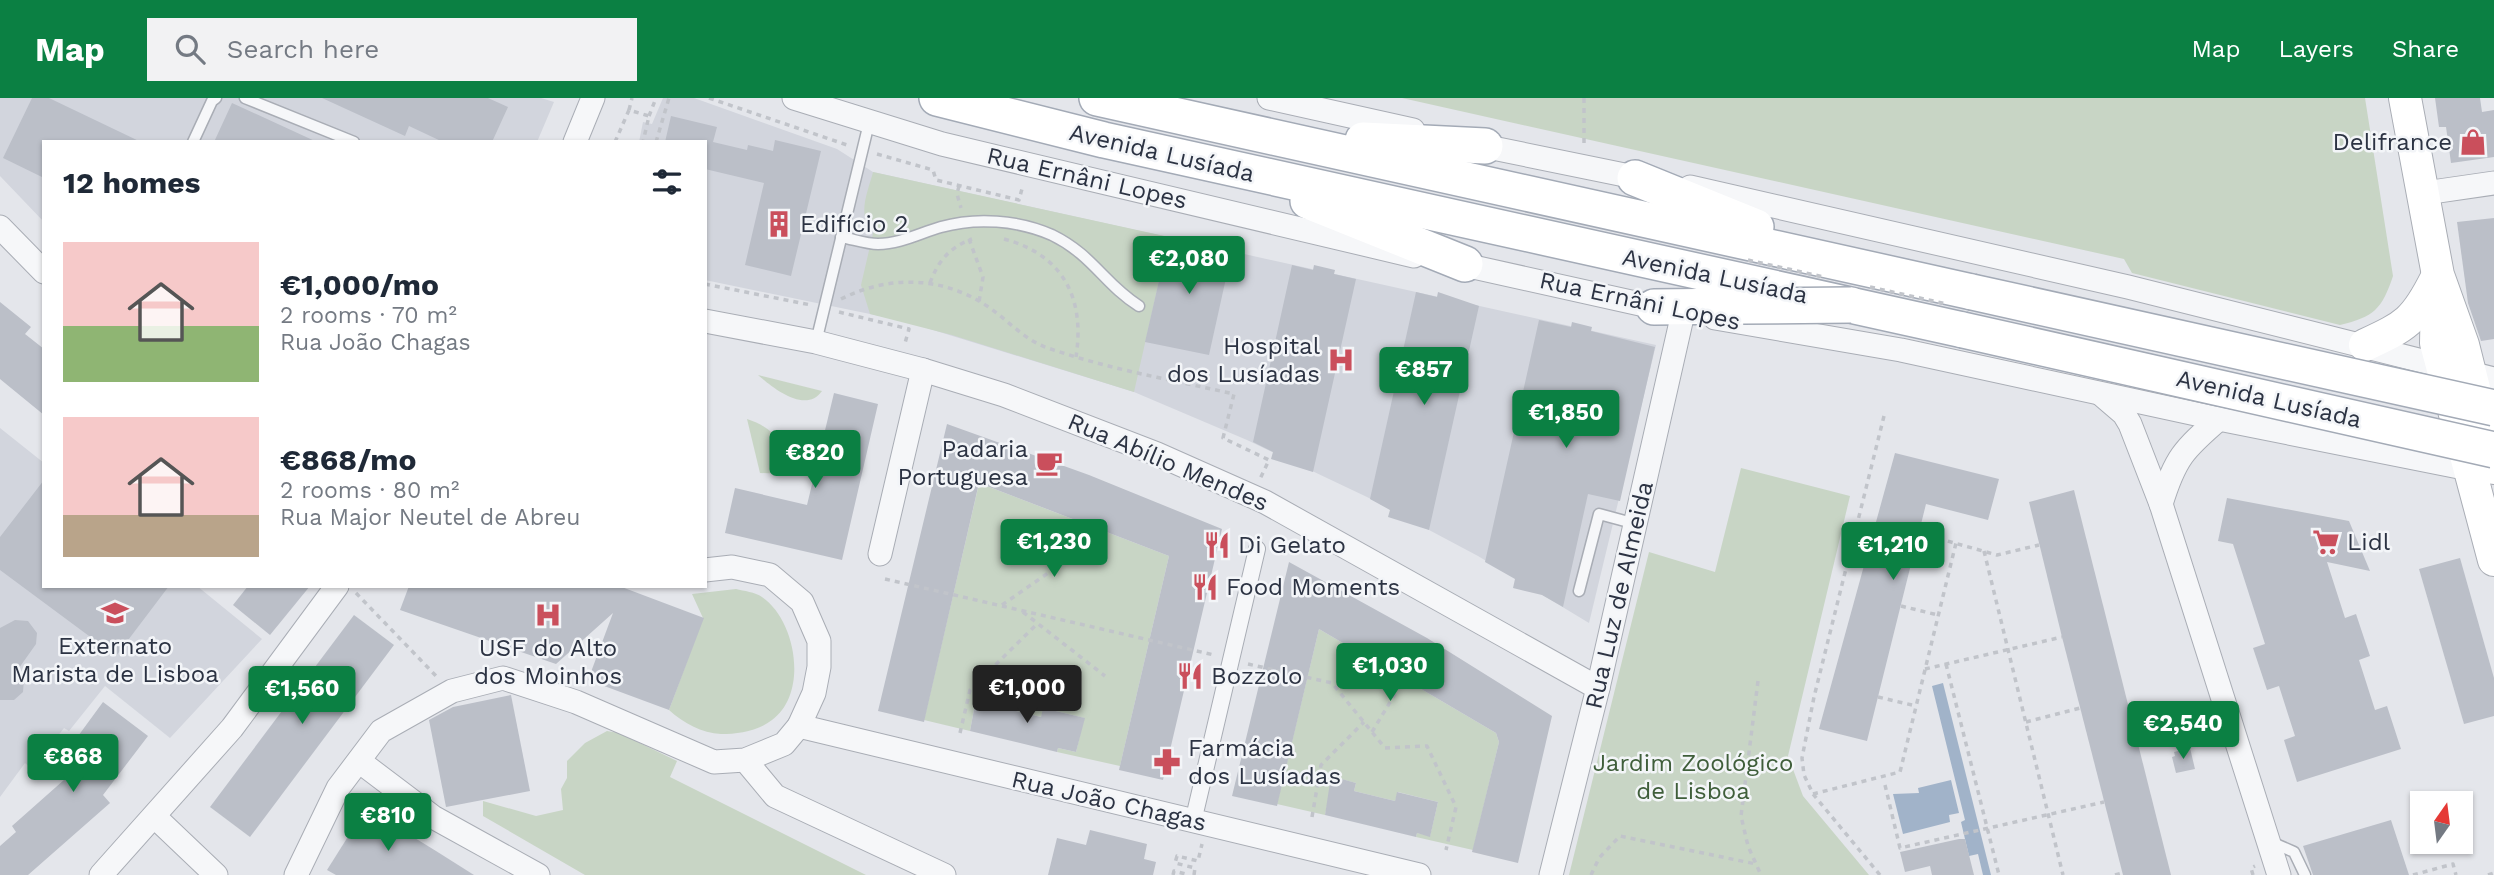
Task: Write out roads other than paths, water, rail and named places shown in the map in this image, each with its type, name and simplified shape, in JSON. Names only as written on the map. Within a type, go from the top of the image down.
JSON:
[{"type":"main road","name":"Avenida Lusíada","points":[[937,98],[1743,294],[1851,305],[2488,465]]},
{"type":"main road","name":"Avenida Lusíada","points":[[1097,98],[1754,236],[1864,268],[2494,408]]},
{"type":"main road","points":[[2404,98],[2425,193],[2438,275],[2463,345],[2488,465],[2494,560]]},
{"type":"main road","points":[[1244,131],[1485,146]]},
{"type":"main road","points":[[1244,172],[1353,221],[1465,264]]},
{"type":"main road","points":[[1635,178],[1754,236]]},
{"type":"main road","points":[[2365,345],[2403,327],[2421,308],[2438,275]]},
{"type":"main road","points":[[1669,310],[1743,294]]},
{"type":"street","points":[[576,140],[593,98]]},
{"type":"street","name":"Rua Ernâni Lopes","points":[[794,98],[869,123],[1028,166],[1395,253],[1465,264],[1669,310],[1901,350],[2219,419],[2488,465]]},
{"type":"street","points":[[1269,98],[1804,212],[2365,345],[2468,372]]},
{"type":"street","points":[[2425,193],[2494,183]]},
{"type":"street","points":[[0,227],[42,270]]},
{"type":"street","name":"Rua Luz de Almeida","points":[[1551,875],[1636,524],[1669,310]]},
{"type":"street","name":"Rua Abílio Mendes","points":[[707,321],[816,342],[923,370],[1073,420],[1241,490],[1598,688]]},
{"type":"street","points":[[2255,425],[2249,408],[2248,390],[2252,372],[2262,356],[2275,343],[2292,335],[2310,332]]},
{"type":"street","points":[[880,554],[923,370]]},
{"type":"street","points":[[2101,394],[2124,414],[2161,503],[2279,875]]},
{"type":"street","points":[[2161,503],[2175,462],[2190,443],[2219,419]]},
{"type":"street","points":[[1196,809],[1257,549]]},
{"type":"street","points":[[296,875],[338,788],[381,731],[452,691],[503,678],[576,702],[714,762],[745,760],[784,744],[799,726],[814,693],[819,667],[819,641],[802,602],[770,575],[732,567],[707,570]]},
{"type":"street","points":[[101,875],[232,728],[336,588]]},
{"type":"street","name":"Rua João Chagas","points":[[799,726],[1419,875]]},
{"type":"street","points":[[745,760],[775,796],[944,875]]},
{"type":"street","points":[[359,761],[433,817],[538,875]]},
{"type":"street","points":[[155,817],[216,875]]},
{"type":"lane","points":[[193,140],[216,98]]},
{"type":"lane","points":[[245,98],[349,140]]},
{"type":"lane","points":[[816,342],[869,123]]},
{"type":"lane","points":[[841,237],[877,244],[965,222],[1018,225],[1049,234],[1078,250],[1093,262],[1122,294],[1139,306]]},
{"type":"lane","points":[[1579,591],[1599,514],[1636,524]]},
{"type":"lane","points":[[2268,841],[2294,852],[2305,875]]},
{"type":"water","points":[[1943,683],[1991,875],[1983,875],[1978,854],[1969,856],[1961,822],[1965,820],[1932,686]]},
{"type":"water","points":[[1951,780],[1959,813],[1949,815],[1950,822],[1903,834],[1893,794],[1919,793],[1918,788]]},
{"type":"place","name":"Delifrance","points":[[2473,142]]},
{"type":"place","name":"Edifício 2","points":[[779,224]]},
{"type":"place","name":"Hospital dos Lusíadas","points":[[1341,360]]},
{"type":"place","name":"Padaria Portuguesa","points":[[1049,463]]},
{"type":"place","name":"Lidl","points":[[2326,542]]},
{"type":"place","name":"Di Gelato","points":[[1217,545]]},
{"type":"place","name":"Food Moments","points":[[1205,587]]},
{"type":"place","name":"Externato Marista de Lisboa","points":[[115,613]]},
{"type":"place","name":"USF do Alto dos Moinhos","points":[[548,615]]},
{"type":"place","name":"Bozzolo","points":[[1190,676]]},
{"type":"place","name":"Farmácia dos Lusíadas","points":[[1167,762]]},
{"type":"park label","name":"Jardim Zoológico de Lisboa","points":[[1693,777]]}]
